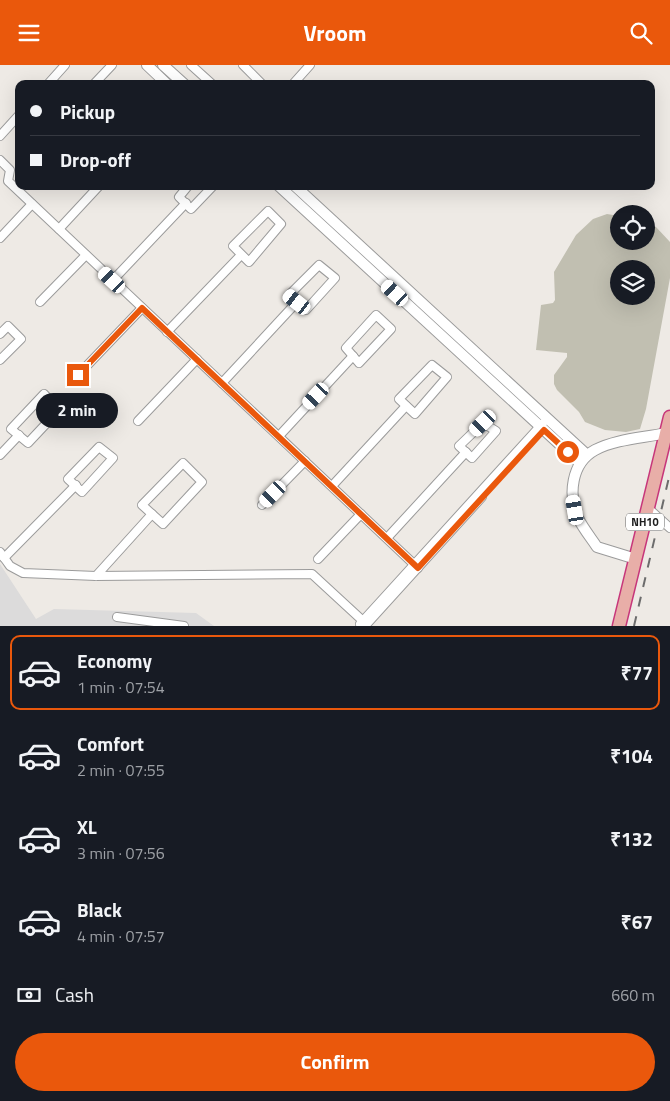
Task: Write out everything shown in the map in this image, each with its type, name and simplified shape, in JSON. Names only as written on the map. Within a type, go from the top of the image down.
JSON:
[{"type":"highway","name":"NH10","points":[[619,626],[670,417]]},
{"type":"street","points":[[52,80],[65,65]]},
{"type":"street","points":[[98,80],[112,65]]},
{"type":"street","points":[[147,65],[163,80]]},
{"type":"street","points":[[163,65],[180,80]]},
{"type":"street","points":[[192,65],[208,80]]},
{"type":"street","points":[[243,65],[258,80]]},
{"type":"street","points":[[297,80],[310,65]]},
{"type":"street","points":[[0,136],[15,119]]},
{"type":"street","points":[[0,160],[10,170]]},
{"type":"street","points":[[10,170],[15,167]]},
{"type":"street","points":[[10,170],[8,181],[15,188]]},
{"type":"street","points":[[17,190],[416,566]]},
{"type":"street","points":[[59,229],[95,190]]},
{"type":"street","points":[[184,190],[178,197],[192,209],[209,190]]},
{"type":"street","points":[[282,190],[583,459]]},
{"type":"street","points":[[299,190],[545,424]]},
{"type":"street","points":[[112,280],[186,203]]},
{"type":"street","points":[[0,238],[32,204]]},
{"type":"street","points":[[268,211],[281,224],[249,262],[241,255],[233,246],[268,211]]},
{"type":"street","points":[[40,302],[86,255]]},
{"type":"street","points":[[167,332],[241,255]]},
{"type":"street","points":[[319,265],[336,278],[306,311],[297,302],[289,295],[319,265]]},
{"type":"street","points":[[222,383],[297,302]]},
{"type":"street","points":[[78,375],[142,308]]},
{"type":"street","points":[[376,315],[391,329],[359,363],[353,355],[346,348],[376,315]]},
{"type":"street","points":[[0,334],[8,326],[21,339],[0,360]]},
{"type":"street","points":[[279,437],[353,355]]},
{"type":"street","points":[[138,421],[197,359]]},
{"type":"street","points":[[432,365],[447,377],[415,414],[406,406],[399,399],[432,365]]},
{"type":"street","points":[[44,394],[60,410],[28,443],[19,435],[11,429],[44,394]]},
{"type":"street","points":[[332,487],[406,406]]},
{"type":"street","points":[[483,423],[496,431],[472,458],[466,452],[459,446],[483,423]]},
{"type":"street","points":[[76,485],[2,555],[13,569],[20,572],[96,576],[312,574],[364,624],[545,424]]},
{"type":"street","points":[[636,559],[597,547],[579,520],[575,510],[572,487],[583,459],[611,445],[666,433]]},
{"type":"street","points":[[0,455],[19,435]]},
{"type":"street","points":[[99,447],[113,458],[82,492],[76,485],[68,479],[99,447]]},
{"type":"street","points":[[387,538],[466,452]]},
{"type":"street","points":[[262,505],[305,461]]},
{"type":"street","points":[[183,463],[202,482],[162,524],[152,514],[142,505],[183,463]]},
{"type":"street","points":[[648,508],[670,528]]},
{"type":"street","points":[[96,576],[152,514]]},
{"type":"street","points":[[318,559],[361,514]]},
{"type":"street","points":[[118,617],[155,624],[184,626]]},
{"type":"shaded area","points":[[607,214],[610,214],[610,250],[655,250],[655,226],[670,242],[670,278],[646,409],[640,429],[626,432],[605,430],[585,422],[579,412],[557,390],[554,384],[554,375],[567,357],[567,353],[536,350],[541,305],[553,303],[555,300],[554,272],[576,235],[593,219]]},
{"type":"shaded area","points":[[0,564],[36,619],[54,609],[196,613],[214,626],[0,626]]},
{"type":"railway","points":[[634,626],[670,473]]},
{"type":"route","points":[[78,375],[142,308],[418,568],[544,430],[568,452]]}]
